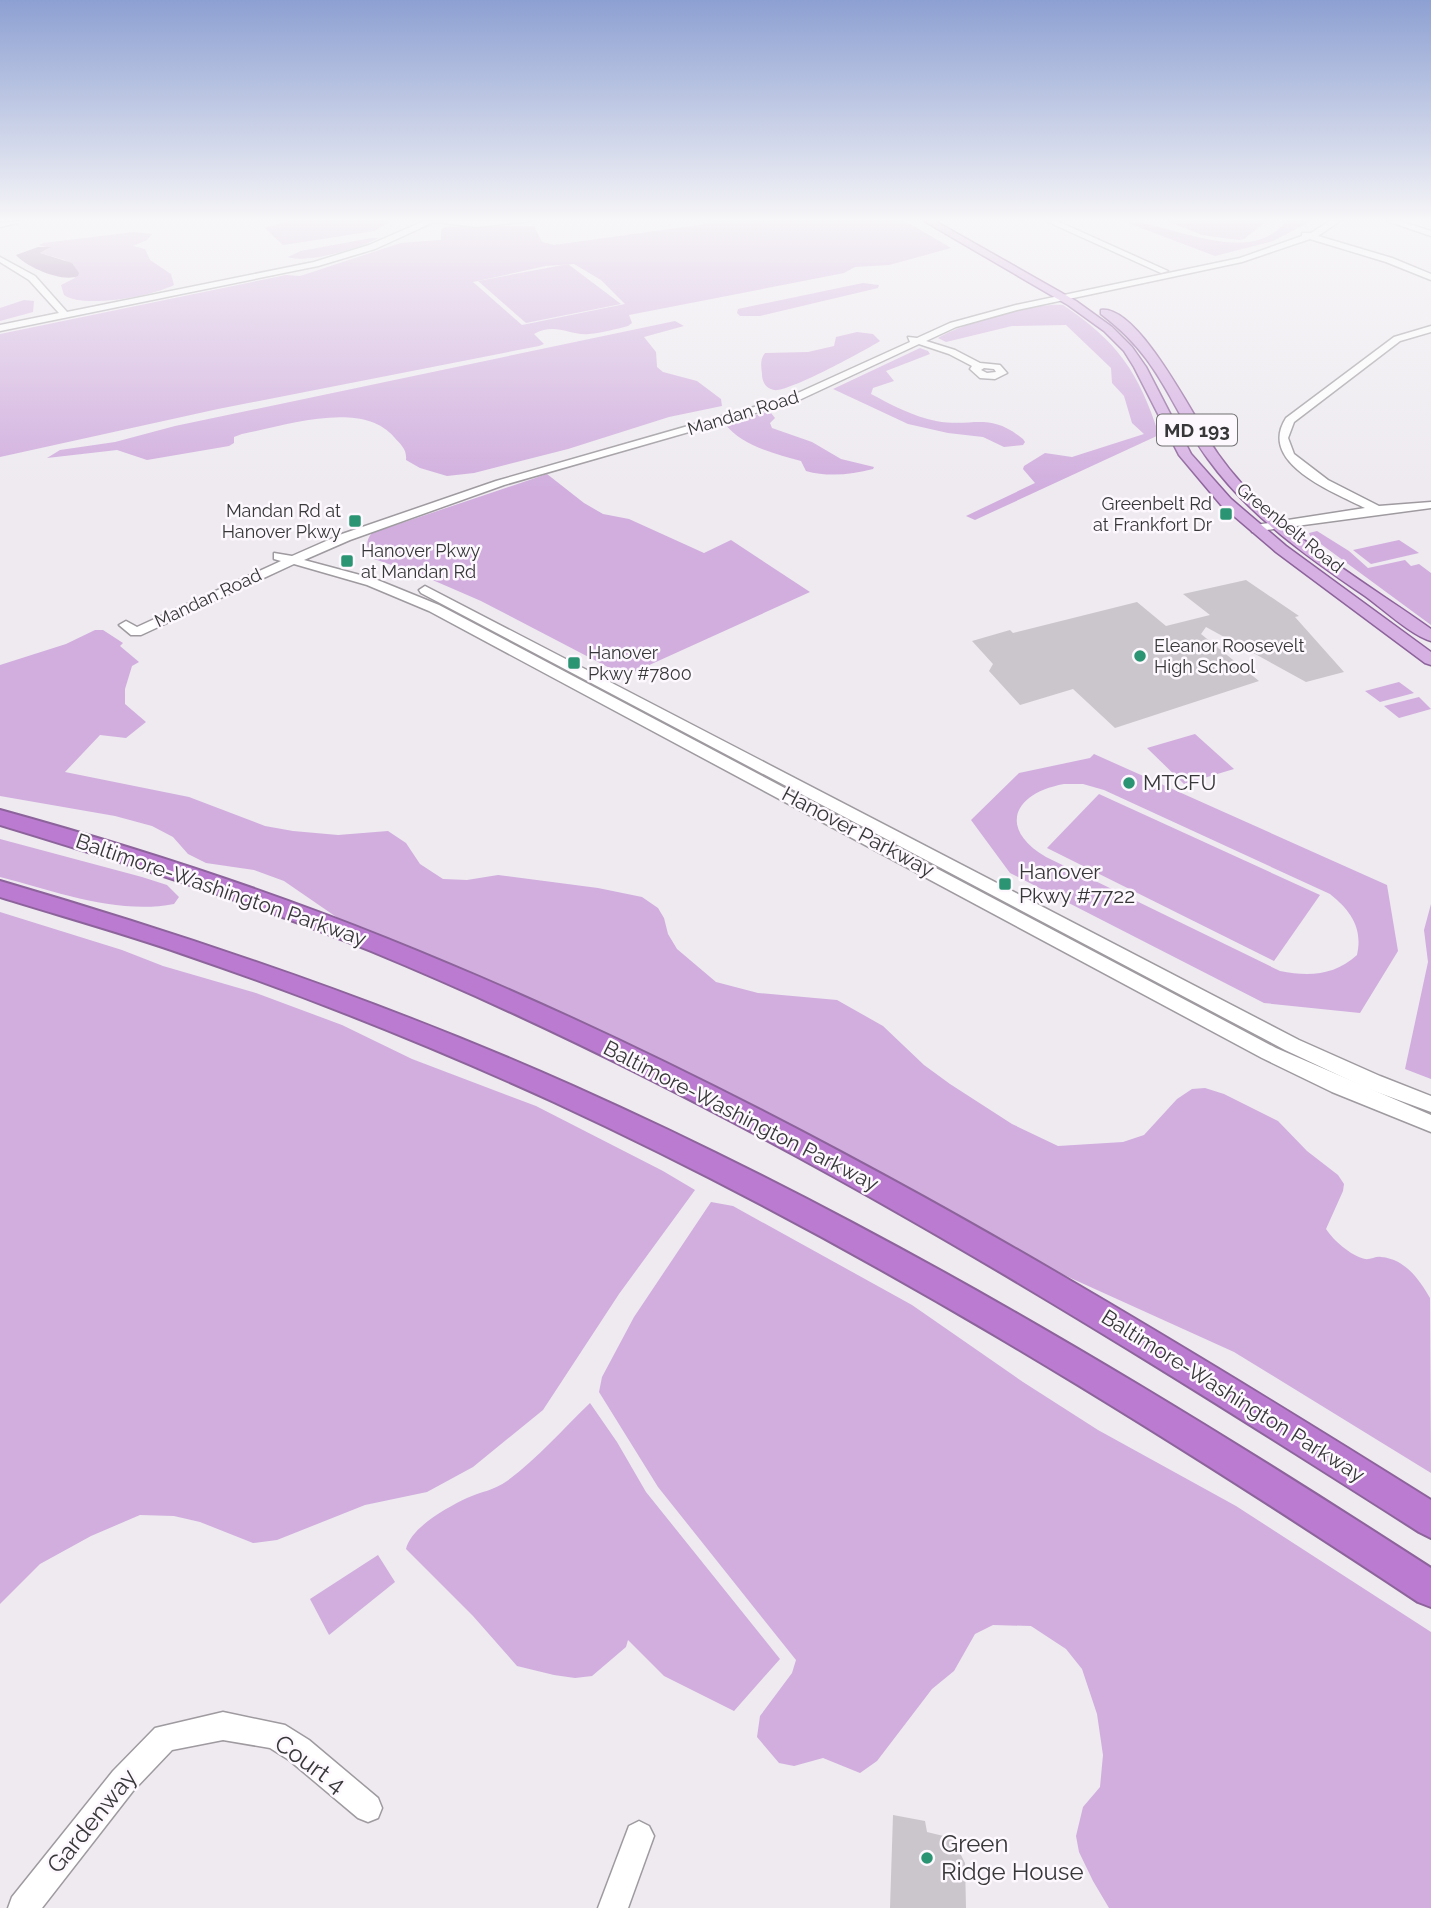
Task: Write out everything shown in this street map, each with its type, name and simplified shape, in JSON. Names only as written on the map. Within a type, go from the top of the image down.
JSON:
[{"type":"highway","name":"Baltimore-Washington Parkway","points":[[0,817],[134,856],[267,902],[377,944],[568,1028],[782,1135],[927,1213],[1258,1409],[1431,1520]]},
{"type":"highway","points":[[0,889],[131,926],[321,992],[521,1074],[748,1182],[1050,1348],[1226,1456],[1431,1589]]},
{"type":"main road","name":"Greenbelt Road","points":[[1080,310],[1108,329],[1128,349],[1185,455],[1226,502],[1256,529],[1431,660]]},
{"type":"main road","name":"Greenbelt Road","points":[[1092,310],[1120,322],[1146,344],[1165,370],[1212,457],[1250,499],[1280,525],[1431,636]]},
{"type":"street","points":[[0,328],[79,310]]},
{"type":"street","name":"Mandan Road","points":[[293,555],[135,632],[126,625],[293,555],[388,521],[486,488],[793,400],[913,339],[969,314],[989,310]]},
{"type":"street","points":[[1377,510],[1303,468],[1285,449],[1283,433],[1290,419],[1397,339],[1431,329]]},
{"type":"street","points":[[913,339],[952,352],[979,366]]},
{"type":"street","points":[[1256,529],[1377,510],[1431,505]]},
{"type":"street","name":"Hanover Parkway","points":[[293,555],[369,570],[448,601],[1292,1045],[1363,1078],[1431,1104]]},
{"type":"street","name":"Hanover Parkway","points":[[293,555],[371,582],[434,608],[1269,1053],[1431,1124]]},
{"type":"street","name":"Court 4","points":[[165,1738],[223,1726],[275,1735],[299,1750],[368,1808]]},
{"type":"street","name":"Gardenway","points":[[23,1908],[123,1781],[165,1738]]},
{"type":"street","points":[[613,1908],[639,1836]]},
{"type":"shaded area","points":[[0,310],[33,310],[33,312],[0,321]]},
{"type":"shaded area","points":[[116,310],[505,310],[522,325],[595,310],[654,310],[629,315],[632,323],[609,331],[582,334],[549,329],[534,334],[544,344],[539,346],[218,409],[0,457],[0,334]]},
{"type":"shaded area","points":[[511,310],[591,310],[526,323]]},
{"type":"shaded area","points":[[738,310],[785,310],[760,316],[740,316]]},
{"type":"shaded area","points":[[1021,310],[1070,310],[1082,318],[1112,345],[1124,360],[1143,393],[1159,435],[975,520],[966,516],[1035,483],[1023,469],[1024,466],[1045,453],[1072,457],[1144,434],[1132,423],[1124,396],[1112,383],[1111,368],[1066,325],[1012,326],[946,342],[938,338],[999,315]]},
{"type":"shaded area","points":[[675,321],[684,326],[644,337],[656,352],[657,367],[663,372],[697,381],[721,399],[722,406],[669,417],[568,449],[474,473],[447,476],[420,468],[406,460],[406,453],[401,445],[380,426],[363,419],[343,417],[300,421],[242,434],[234,437],[234,443],[229,446],[147,460],[117,450],[47,458],[60,450],[115,442],[175,426]]},
{"type":"shaded area","points":[[857,332],[873,334],[880,341],[794,385],[774,390],[765,384],[761,365],[765,353],[808,352],[834,346],[836,337]]},
{"type":"shaded area","points":[[920,348],[930,354],[886,371],[894,381],[873,388],[871,394],[902,410],[936,421],[1000,425],[1023,439],[1023,445],[1004,447],[983,437],[908,424],[833,389]]},
{"type":"shaded area","points":[[766,412],[775,418],[770,423],[772,428],[812,442],[841,459],[874,467],[873,469],[839,475],[806,471],[801,461],[750,444],[725,424]]},
{"type":"shaded area","points":[[547,474],[603,514],[629,519],[704,553],[731,540],[810,592],[625,676],[481,601],[421,575],[374,559],[368,550],[367,543],[372,533]]},
{"type":"shaded area","points":[[1317,531],[1349,551],[1368,568],[1405,560],[1411,566],[1419,564],[1431,573],[1431,625],[1310,536],[1309,533]]},
{"type":"shaded area","points":[[1399,540],[1419,553],[1371,564],[1353,550]]},
{"type":"shaded area","points":[[95,630],[103,630],[123,643],[120,646],[139,662],[132,666],[125,689],[125,704],[146,722],[126,738],[100,735],[65,772],[189,797],[265,826],[338,835],[388,831],[406,843],[420,864],[443,879],[467,880],[498,875],[598,888],[642,897],[658,908],[677,949],[716,982],[758,993],[837,1000],[883,1026],[924,1065],[950,1084],[1012,1124],[1058,1146],[1123,1142],[1144,1135],[1177,1099],[1192,1089],[1205,1088],[1224,1094],[1278,1121],[1307,1151],[1338,1175],[1344,1184],[1326,1229],[1329,1233],[1354,1255],[1367,1259],[1390,1259],[1404,1266],[1416,1277],[1430,1298],[1431,1473],[1234,1352],[927,1213],[377,945],[284,881],[254,870],[206,863],[188,854],[173,837],[152,826],[115,816],[0,796],[0,665],[66,644]]},
{"type":"shaded area","points":[[1399,682],[1414,693],[1380,702],[1365,691]]},
{"type":"shaded area","points":[[1419,697],[1431,709],[1399,718],[1384,706]]},
{"type":"shaded area","points":[[1195,734],[1234,769],[1184,784],[1147,748]]},
{"type":"shaded area","points":[[1094,754],[1387,885],[1398,951],[1360,1013],[1264,1003],[1010,873],[971,820],[1019,773],[1090,758]],"holes":[[[1064,784],[1083,784],[1104,790],[1330,894],[1354,921],[1358,936],[1357,955],[1340,967],[1322,973],[1280,971],[1046,857],[1021,835],[1017,824],[1023,803],[1047,789]]]},
{"type":"shaded area","points":[[1099,794],[1320,895],[1274,961],[1047,848]]},
{"type":"shaded area","points":[[0,839],[167,885],[179,897],[174,904],[152,907],[108,904],[0,877]]},
{"type":"shaded area","points":[[1431,904],[1431,1079],[1405,1069],[1428,962],[1424,930]]},
{"type":"shaded area","points":[[0,912],[122,950],[163,966],[256,993],[342,1025],[412,1059],[536,1106],[695,1190],[619,1294],[543,1410],[473,1467],[427,1492],[365,1505],[277,1540],[253,1543],[200,1522],[174,1516],[140,1515],[91,1536],[40,1564],[0,1604]]},
{"type":"shaded area","points":[[711,1202],[733,1206],[912,1305],[1098,1430],[1236,1506],[1431,1632],[1431,1908],[1109,1908],[1079,1852],[1076,1836],[1083,1807],[1100,1787],[1103,1755],[1097,1714],[1082,1669],[1066,1649],[1031,1626],[993,1625],[975,1634],[954,1671],[932,1689],[877,1761],[860,1773],[823,1758],[794,1766],[779,1763],[757,1737],[760,1716],[792,1673],[796,1660],[658,1487],[599,1392],[602,1377],[634,1317]]},
{"type":"shaded area","points":[[590,1403],[646,1492],[780,1659],[734,1711],[664,1676],[628,1640],[626,1647],[592,1676],[575,1678],[517,1666],[473,1616],[406,1549],[415,1533],[431,1519],[467,1498],[502,1484],[518,1472]]},
{"type":"shaded area","points":[[378,1555],[395,1582],[329,1635],[310,1599]]},
{"type":"building","name":"Eleanor Roosevelt High School","points":[[1246,580],[1299,616],[1295,617],[1344,672],[1306,682],[1206,627],[1201,634],[1259,681],[1115,728],[1073,689],[1020,705],[989,671],[993,664],[972,641],[1137,602],[1166,626],[1210,615],[1183,594]]},
{"type":"building","name":"Green Ridge House","points":[[893,1815],[925,1821],[927,1832],[960,1840],[960,1853],[965,1863],[966,1908],[890,1908]]},
{"type":"place","name":"Greenbelt Rd at Frankfort Dr","points":[[1226,514]]},
{"type":"place","name":"Mandan Rd at Hanover Pkwy","points":[[355,521]]},
{"type":"place","name":"Hanover Pkwy at Mandan Rd","points":[[347,561]]},
{"type":"place","name":"Eleanor Roosevelt High School","points":[[1140,656]]},
{"type":"place","name":"Hanover Pkwy #7800","points":[[574,663]]},
{"type":"place","name":"MTCFU","points":[[1129,783]]},
{"type":"place","name":"Hanover Pkwy #7722","points":[[1005,884]]},
{"type":"place","name":"Green Ridge House","points":[[927,1858]]}]
